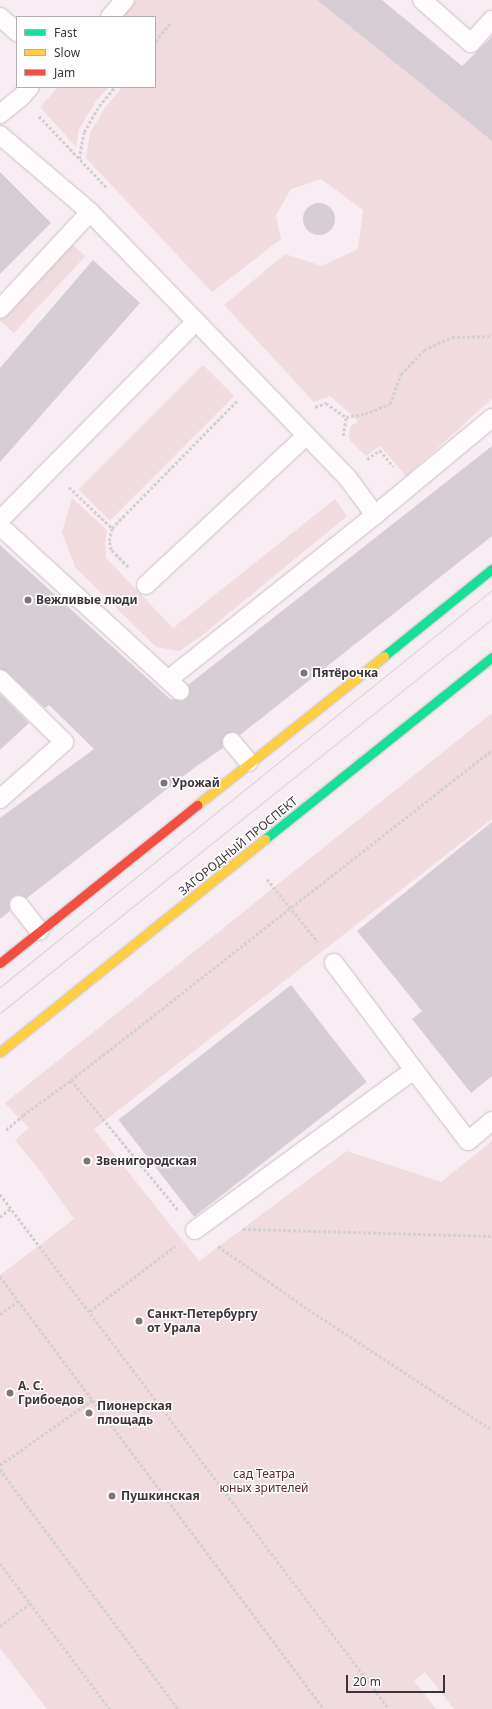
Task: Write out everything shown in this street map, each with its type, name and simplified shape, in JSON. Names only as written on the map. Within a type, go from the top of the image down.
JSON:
[{"type":"main road","points":[[0,963],[249,762],[492,569]]},
{"type":"main road","name":"ЗАГОРОДНЫЙ ПРОСПЕКТ","points":[[0,1052],[492,658]]},
{"type":"lane","points":[[111,16],[125,0]]},
{"type":"lane","points":[[422,0],[471,43],[492,20]]},
{"type":"lane","points":[[0,16],[16,31]]},
{"type":"lane","points":[[0,114],[21,97],[29,88]]},
{"type":"lane","points":[[0,135],[90,212],[346,477],[375,515]]},
{"type":"lane","points":[[0,309],[90,212]]},
{"type":"lane","points":[[0,520],[195,322]]},
{"type":"lane","points":[[0,526],[175,685],[492,418]]},
{"type":"lane","points":[[146,585],[306,436]]},
{"type":"lane","points":[[0,679],[64,742],[1,796]]},
{"type":"lane","points":[[232,742],[249,762]]},
{"type":"lane","points":[[19,905],[39,931]]},
{"type":"lane","points":[[334,963],[468,1141],[492,1121]]},
{"type":"lane","points":[[195,1230],[414,1070]]},
{"type":"path","points":[[156,40],[170,24]]},
{"type":"path","points":[[79,159],[84,132],[99,106],[114,88]]},
{"type":"path","points":[[312,408],[326,403],[346,417],[364,414],[390,404],[401,374],[424,350],[452,337],[492,336]]},
{"type":"path","points":[[146,585],[111,550],[109,541],[112,528],[255,382]]},
{"type":"path","points":[[342,440],[346,426],[346,417]]},
{"type":"path","points":[[50,468],[112,528]]},
{"type":"path","points":[[6,1130],[23,1115],[70,1080],[492,750]]},
{"type":"path","points":[[267,879],[291,907],[334,963]]},
{"type":"path","points":[[70,1080],[195,1230],[308,1309],[492,1430]]},
{"type":"path","points":[[0,1194],[90,1311],[389,1709]]},
{"type":"path","points":[[0,1217],[11,1208]]},
{"type":"path","points":[[238,1228],[492,1236]]},
{"type":"path","points":[[90,1311],[195,1230]]},
{"type":"path","points":[[0,1276],[324,1709]]},
{"type":"path","points":[[0,1314],[18,1301]]},
{"type":"path","points":[[0,1464],[92,1400]]},
{"type":"path","points":[[0,1469],[178,1709]]},
{"type":"path","points":[[0,1563],[110,1709]]},
{"type":"path","points":[[0,1626],[30,1603]]},
{"type":"green space","points":[[136,0],[317,0],[492,141],[492,399],[406,476],[380,446],[366,456],[349,439],[350,427],[358,421],[330,396],[314,402],[224,305],[285,254],[322,266],[358,249],[363,210],[321,179],[291,189],[276,215],[281,239],[212,292],[86,158],[90,133],[104,109],[121,89],[120,88],[156,88],[156,16],[122,16]]},
{"type":"green space","points":[[57,88],[108,88],[96,101],[79,129],[76,147],[40,107]]},
{"type":"green space","points":[[70,242],[85,256],[14,333],[0,320],[0,317]]},
{"type":"green space","points":[[203,365],[234,396],[110,521],[79,489]]},
{"type":"green space","points":[[72,498],[107,530],[105,544],[106,558],[173,628],[335,499],[347,516],[200,637],[179,651],[156,647],[75,567],[62,532]]},
{"type":"green space","name":"сад Театра юных зрителей","points":[[492,713],[492,819],[94,1129],[199,1261],[347,1151],[441,1182],[492,1141],[492,1709],[454,1709],[425,1672],[414,1681],[436,1709],[47,1709],[0,1648],[0,1275],[74,1219],[40,1171],[15,1140],[29,1128],[5,1103]]},
{"type":"building","points":[[317,0],[382,0],[462,66],[492,37],[492,141]]},
{"type":"building","points":[[0,172],[51,223],[0,274]]},
{"type":"building","points":[[319,203],[328,206],[332,210],[335,219],[332,228],[328,232],[319,235],[310,232],[306,228],[303,219],[306,210],[310,206]]},
{"type":"building","points":[[93,260],[140,303],[0,462],[0,368]]},
{"type":"building","points":[[492,446],[492,536],[240,735],[235,732],[226,734],[222,739],[223,748],[194,768],[27,898],[18,895],[12,897],[9,901],[10,911],[0,919],[0,818],[94,749],[49,705],[45,708],[7,672],[0,669],[0,545],[170,699],[183,701],[190,694],[188,685]]},
{"type":"building","points":[[0,694],[29,723],[0,750]]},
{"type":"building","points":[[492,822],[492,1076],[471,1093],[412,1019],[422,1011],[357,931]]},
{"type":"building","points":[[291,985],[367,1082],[194,1217],[118,1120]]},
{"type":"tram line","points":[[0,987],[492,590]]},
{"type":"tram line","points":[[0,1013],[492,619]]},
{"type":"traffic: fast","points":[[384,656],[492,569]]},
{"type":"traffic: fast","points":[[265,839],[492,657]]},
{"type":"traffic: slow","points":[[197,805],[384,656]]},
{"type":"traffic: slow","points":[[0,1052],[265,839]]},
{"type":"traffic: jam","points":[[0,963],[197,805]]},
{"type":"place","name":"Вежливые люди","points":[[28,600]]},
{"type":"place","name":"Пятёрочка","points":[[304,673]]},
{"type":"place","name":"Урожай","points":[[164,783]]},
{"type":"place","name":"Звенигородская","points":[[87,1161]]},
{"type":"place","name":"Санкт-Петербургу от Урала","points":[[139,1321]]},
{"type":"place","name":"А. С. Грибоедов","points":[[10,1393]]},
{"type":"place","name":"Пионерская площадь","points":[[89,1413]]},
{"type":"place","name":"Пушкинская","points":[[112,1496]]}]
